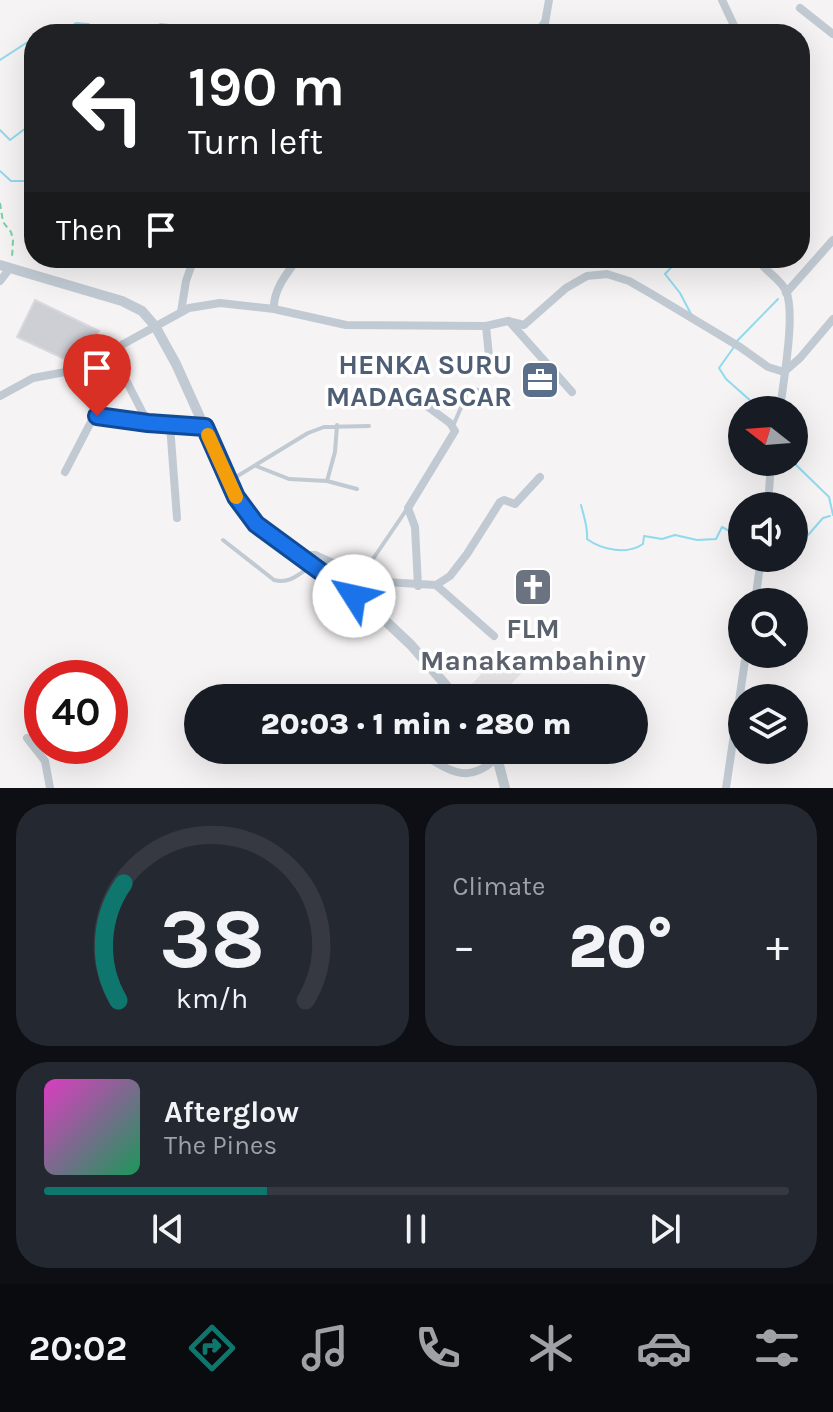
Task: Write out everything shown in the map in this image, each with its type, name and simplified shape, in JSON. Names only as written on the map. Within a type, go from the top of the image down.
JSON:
[{"type":"street","points":[[545,24],[549,0]]},
{"type":"street","points":[[722,0],[733,24]]},
{"type":"street","points":[[800,8],[833,34]]},
{"type":"street","points":[[810,266],[833,240]]},
{"type":"street","points":[[0,281],[7,267],[122,301],[142,311],[155,326],[241,506],[256,524],[394,627],[445,684]]},
{"type":"street","points":[[181,312],[191,268]]},
{"type":"street","points":[[274,309],[273,298],[291,268]]},
{"type":"street","points":[[764,268],[785,288],[790,307],[781,396]]},
{"type":"street","points":[[786,293],[808,268]]},
{"type":"street","points":[[0,396],[33,378],[76,370],[189,308],[220,303],[274,309],[346,325],[495,326],[508,321],[524,325],[566,288],[587,276],[607,274],[629,281],[768,367],[784,372]]},
{"type":"street","points":[[784,372],[833,319]]},
{"type":"street","points":[[508,321],[572,392]]},
{"type":"street","points":[[486,326],[490,366]]},
{"type":"street","points":[[110,349],[148,423]]},
{"type":"street","points":[[418,586],[415,527],[408,508],[454,436],[453,426],[424,404]]},
{"type":"street","points":[[65,472],[94,416],[205,427]]},
{"type":"street","points":[[170,425],[177,518]]},
{"type":"street","points":[[297,555],[315,555],[373,580],[418,586],[436,585],[450,576],[467,554],[500,502],[504,500],[515,504],[540,477]]},
{"type":"street","points":[[436,585],[494,636]]},
{"type":"street","points":[[726,788],[744,668]]},
{"type":"street","points":[[46,764],[50,788]]},
{"type":"street","points":[[443,764],[464,775],[474,775],[488,764]]},
{"type":"street","points":[[499,764],[505,788]]},
{"type":"lane","points":[[453,426],[469,389],[478,390],[502,405]]},
{"type":"lane","points":[[327,481],[335,452],[337,425]]},
{"type":"lane","points":[[229,481],[308,433],[337,425],[369,426]]},
{"type":"lane","points":[[256,466],[289,479],[327,481],[357,489]]},
{"type":"lane","points":[[373,559],[408,508]]},
{"type":"lane","points":[[223,540],[274,580],[283,582],[293,579],[312,566]]},
{"type":"path","points":[[0,203],[3,222],[13,240],[7,267]]},
{"type":"shaded area","points":[[501,652],[515,666],[522,660],[528,667],[511,684],[472,684]]},
{"type":"building","points":[[35,300],[99,331],[87,356],[73,363],[17,337]]},
{"type":"waterway","points":[[75,24],[88,24]]},
{"type":"waterway","points":[[0,60],[24,44]]},
{"type":"waterway","points":[[0,130],[10,140],[24,130]]},
{"type":"waterway","points":[[0,171],[11,181],[24,181]]},
{"type":"waterway","points":[[671,268],[665,274],[691,314]]},
{"type":"waterway","points":[[737,341],[778,299]]},
{"type":"waterway","points":[[734,347],[719,368],[726,379],[745,396]]},
{"type":"waterway","points":[[807,476],[829,497],[833,515]]},
{"type":"waterway","points":[[581,505],[587,539],[607,548],[622,550],[637,547],[643,544],[644,536],[716,539],[722,527],[728,530]]},
{"type":"waterway","points":[[808,535],[823,518],[830,516]]},
{"type":"slow traffic","points":[[208,435],[236,497]]},
{"type":"place","name":"HENKA SURU MADAGASCAR","points":[[540,380]]},
{"type":"place","name":"FLM Manakambahiny","points":[[533,587]]},
{"type":"route","points":[[97,416],[205,427],[236,497],[256,524],[354,596]]}]
